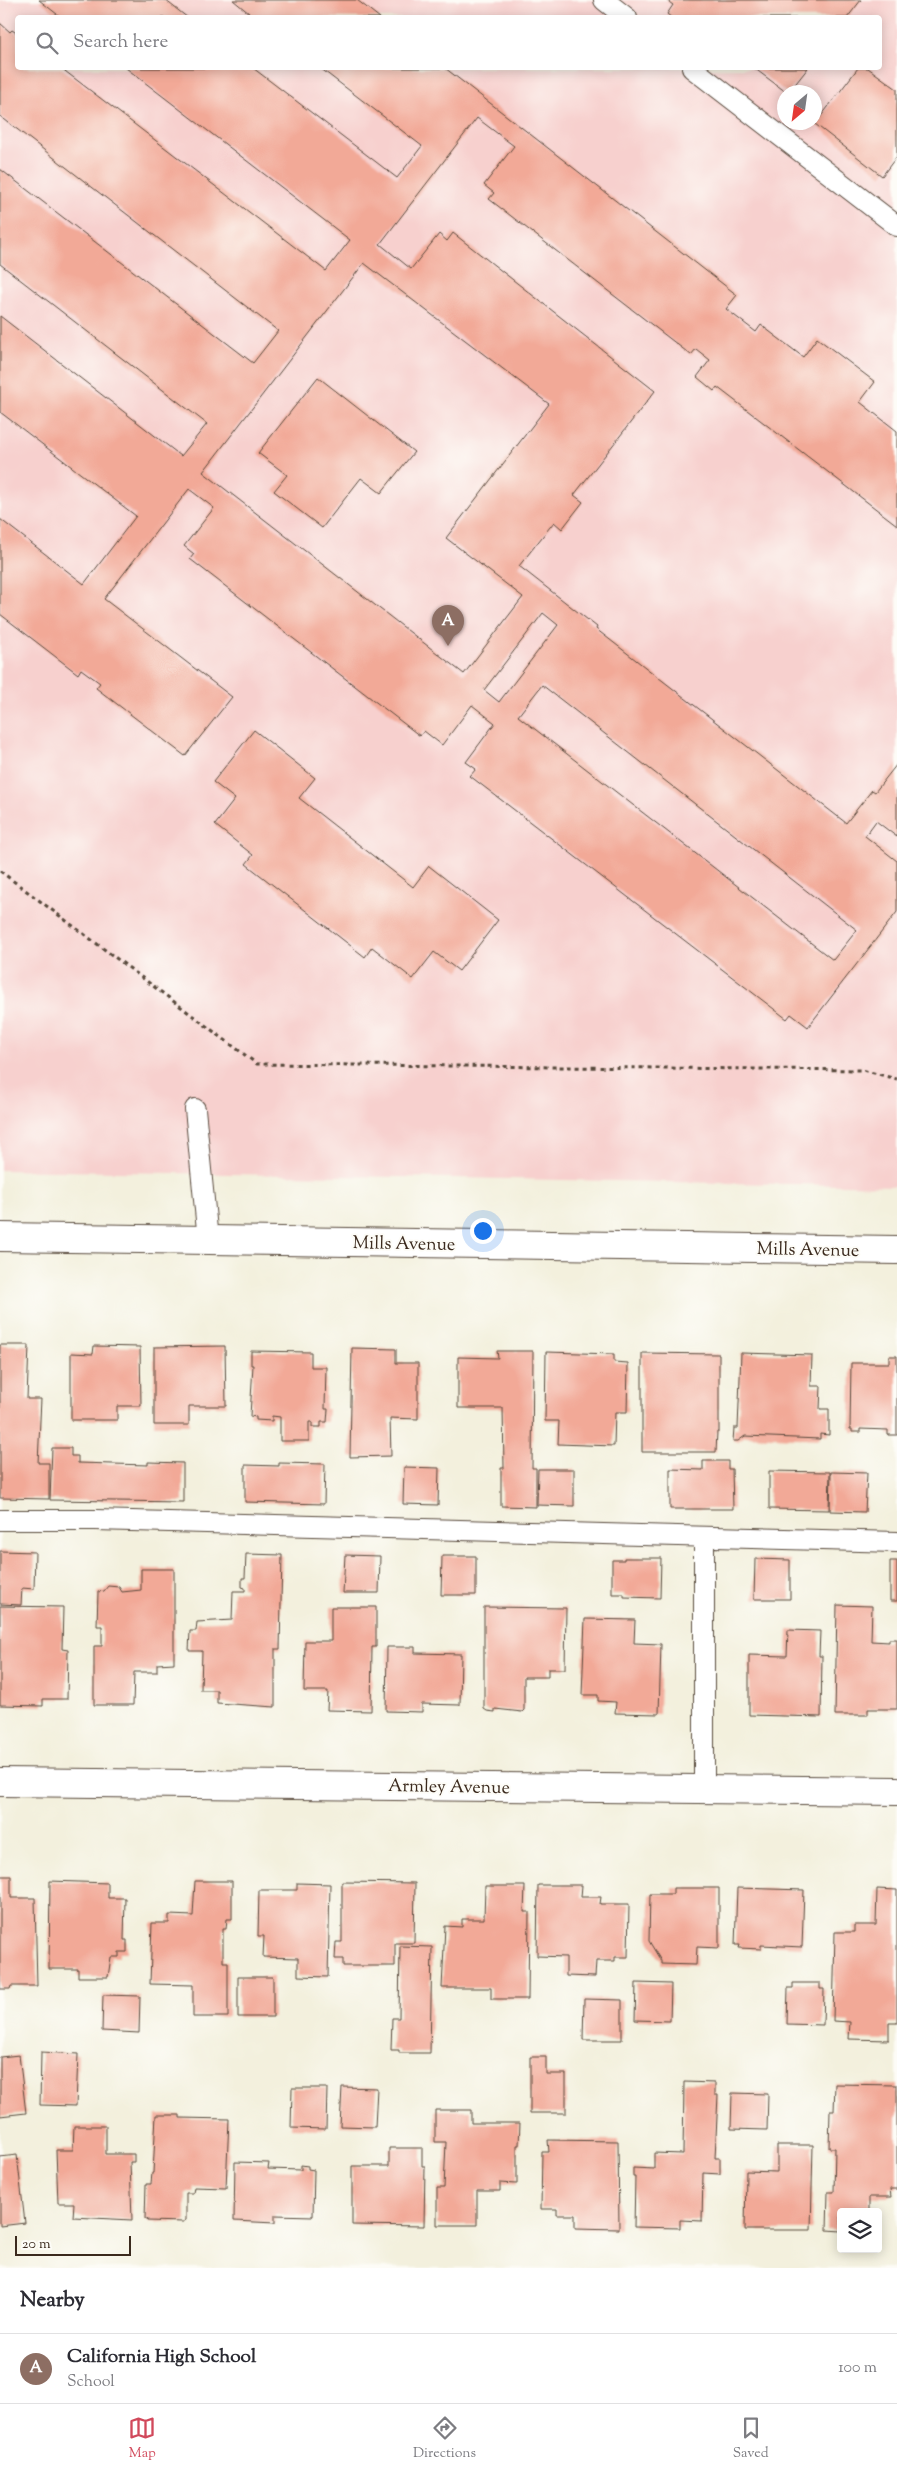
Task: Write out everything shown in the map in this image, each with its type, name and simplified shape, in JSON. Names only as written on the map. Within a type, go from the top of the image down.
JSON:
[{"type":"main road","name":"Mills Avenue","points":[[0,1237],[897,1250]]},
{"type":"main road","name":"Armley Avenue","points":[[0,1782],[897,1791]]},
{"type":"lane","points":[[604,0],[623,15]]},
{"type":"lane","points":[[695,70],[897,226]]},
{"type":"lane","points":[[195,1109],[208,1240]]},
{"type":"lane","points":[[0,1520],[115,1521],[897,1542]]},
{"type":"lane","points":[[704,1538],[704,1789]]},
{"type":"path","points":[[0,871],[257,1064],[862,1070],[897,1079]]},
{"type":"shaded area","points":[[0,0],[897,0],[897,1186],[0,1170]]},
{"type":"building","points":[[39,0],[165,0],[184,15],[58,15]]},
{"type":"building","points":[[233,0],[357,0],[376,15],[251,15]]},
{"type":"building","points":[[666,0],[861,0],[849,15],[668,15],[667,14],[673,5]]},
{"type":"building","points":[[0,23],[10,32],[12,30],[15,32],[15,70],[64,70],[326,271],[350,240],[129,70],[256,70],[397,178],[422,146],[323,70],[448,70],[737,295],[726,309],[756,332],[761,325],[803,357],[817,338],[875,382],[860,402],[897,431],[897,525],[717,387],[714,391],[697,377],[710,360],[696,349],[691,355],[489,199],[494,193],[484,185],[514,146],[477,118],[380,244],[411,269],[439,234],[447,241],[453,233],[655,391],[574,495],[583,502],[562,529],[554,522],[519,566],[597,627],[596,629],[846,823],[872,790],[875,792],[897,764],[897,837],[876,821],[865,836],[897,861],[897,912],[808,1027],[791,1014],[787,1019],[470,776],[476,769],[466,762],[495,723],[472,705],[442,745],[424,731],[420,736],[190,559],[194,554],[184,546],[214,508],[189,489],[104,599],[232,697],[185,756],[96,688],[100,683],[81,669],[78,674],[0,614],[0,519],[84,584],[136,516],[0,412],[0,316],[181,456],[207,424],[0,264],[0,169],[253,363],[278,331],[0,116]],"holes":[[[364,263],[549,404],[446,538],[523,597],[464,674],[203,472]],[[543,613],[558,625],[499,702],[484,690]],[[542,685],[857,930],[833,960],[518,716]]]},
{"type":"building","points":[[757,70],[806,70],[795,85],[777,85]]},
{"type":"building","points":[[856,70],[871,70],[897,89],[897,156],[882,176],[822,129],[822,115]]},
{"type":"building","points":[[318,377],[414,452],[381,493],[361,478],[322,528],[274,491],[287,475],[258,453]]},
{"type":"building","points":[[254,730],[315,778],[299,798],[413,887],[429,866],[498,920],[459,971],[434,952],[413,979],[372,947],[365,957],[246,864],[253,855],[215,825],[235,799],[213,782]]},
{"type":"building","points":[[0,1345],[29,1345],[27,1399],[41,1399],[38,1463],[49,1463],[49,1499],[0,1498]]},
{"type":"building","points":[[94,1346],[140,1347],[141,1406],[117,1406],[117,1420],[71,1420],[71,1353],[93,1354]]},
{"type":"building","points":[[225,1346],[226,1406],[189,1406],[189,1425],[154,1425],[154,1347]]},
{"type":"building","points":[[352,1348],[396,1349],[396,1363],[418,1363],[418,1419],[390,1418],[391,1456],[350,1457]]},
{"type":"building","points":[[251,1351],[311,1352],[311,1367],[326,1367],[325,1409],[328,1409],[327,1422],[321,1422],[321,1427],[312,1427],[312,1422],[309,1422],[309,1441],[280,1441],[280,1417],[272,1416],[272,1421],[256,1420],[256,1417],[250,1416],[253,1365],[251,1365]]},
{"type":"building","points":[[497,1351],[533,1351],[532,1468],[536,1468],[536,1507],[501,1506],[501,1468],[504,1468],[503,1408],[458,1408],[458,1357],[498,1358]]},
{"type":"building","points":[[546,1352],[614,1354],[614,1362],[628,1363],[627,1412],[615,1412],[614,1446],[558,1444],[559,1421],[545,1421]]},
{"type":"building","points":[[642,1353],[719,1354],[719,1432],[717,1432],[716,1452],[642,1452]]},
{"type":"building","points":[[741,1353],[812,1355],[811,1386],[821,1386],[820,1409],[829,1409],[829,1435],[820,1434],[820,1439],[745,1436],[738,1441],[733,1441],[734,1428],[738,1428]]},
{"type":"building","points":[[889,1356],[897,1356],[897,1435],[888,1435],[888,1430],[860,1429],[860,1432],[852,1432],[852,1429],[850,1429],[851,1363],[889,1363]]},
{"type":"building","points":[[52,1448],[71,1448],[71,1456],[78,1456],[78,1463],[148,1465],[148,1462],[183,1463],[183,1502],[50,1500]]},
{"type":"building","points":[[703,1461],[728,1461],[728,1469],[732,1469],[733,1509],[670,1509],[670,1469],[703,1470]]},
{"type":"building","points":[[279,1463],[325,1464],[324,1504],[245,1502],[245,1465],[279,1466]]},
{"type":"building","points":[[404,1467],[439,1468],[438,1505],[403,1504]]},
{"type":"building","points":[[538,1469],[574,1469],[574,1506],[537,1505]]},
{"type":"building","points":[[769,1471],[830,1472],[829,1510],[769,1509]]},
{"type":"building","points":[[831,1472],[867,1473],[865,1512],[830,1511]]},
{"type":"building","points":[[0,1551],[35,1552],[34,1589],[22,1588],[21,1605],[0,1604]]},
{"type":"building","points":[[246,1554],[282,1555],[280,1649],[275,1649],[275,1707],[217,1703],[217,1690],[201,1690],[202,1651],[189,1651],[190,1631],[196,1631],[197,1622],[232,1620],[233,1591],[245,1591],[245,1588],[242,1587],[242,1578],[245,1578]]},
{"type":"building","points":[[345,1555],[380,1556],[379,1593],[343,1593]]},
{"type":"building","points":[[442,1556],[476,1556],[476,1595],[441,1595]]},
{"type":"building","points":[[624,1558],[661,1558],[660,1598],[624,1597],[624,1594],[612,1594],[612,1560],[624,1560]]},
{"type":"building","points":[[755,1559],[790,1560],[790,1599],[754,1599]]},
{"type":"building","points":[[890,1561],[897,1561],[897,1601],[890,1601]]},
{"type":"building","points":[[141,1569],[174,1569],[174,1663],[157,1664],[157,1672],[134,1672],[133,1705],[94,1705],[94,1646],[102,1646],[102,1626],[97,1626],[98,1592],[104,1591],[108,1586],[119,1587],[122,1592],[141,1590]]},
{"type":"building","points":[[837,1605],[872,1606],[871,1641],[889,1642],[889,1639],[897,1639],[897,1709],[868,1709],[868,1715],[835,1715]]},
{"type":"building","points":[[0,1606],[63,1607],[62,1649],[68,1650],[67,1699],[43,1699],[43,1706],[0,1705]]},
{"type":"building","points":[[331,1607],[376,1607],[376,1647],[372,1647],[371,1711],[327,1710],[328,1691],[304,1691],[305,1641],[331,1641]]},
{"type":"building","points":[[484,1607],[566,1608],[565,1669],[548,1669],[548,1677],[524,1677],[524,1710],[522,1712],[495,1709],[495,1712],[484,1709]]},
{"type":"building","points":[[585,1619],[635,1620],[634,1643],[661,1644],[659,1714],[615,1713],[616,1702],[598,1701],[598,1695],[582,1695]]},
{"type":"building","points":[[788,1630],[820,1631],[819,1656],[822,1656],[821,1717],[749,1715],[749,1655],[787,1656]]},
{"type":"building","points":[[387,1647],[415,1647],[415,1653],[461,1654],[460,1705],[422,1704],[422,1712],[386,1711]]},
{"type":"building","points":[[0,1876],[11,1876],[11,1898],[35,1898],[37,1986],[11,1986],[10,1989],[0,1989]]},
{"type":"building","points":[[50,1881],[108,1883],[108,1898],[125,1898],[124,1940],[127,1940],[127,1952],[119,1952],[119,1957],[111,1957],[108,1977],[78,1977],[78,1969],[49,1969]]},
{"type":"building","points":[[195,1881],[232,1881],[232,1919],[227,1919],[226,1929],[223,1929],[223,1962],[228,1962],[228,2017],[193,2017],[193,1985],[150,1984],[152,1923],[169,1923],[169,1915],[193,1916]]},
{"type":"building","points":[[342,1882],[415,1883],[414,1943],[395,1943],[395,1966],[343,1966],[343,1959],[335,1959],[336,1942],[342,1942]]},
{"type":"building","points":[[297,1883],[330,1884],[328,1977],[298,1976],[298,1958],[263,1957],[264,1936],[258,1936],[259,1890],[297,1890]]},
{"type":"building","points":[[538,1885],[582,1885],[581,1897],[601,1897],[600,1904],[629,1904],[628,1957],[615,1957],[615,1961],[596,1961],[595,1977],[566,1976],[566,1957],[537,1956]]},
{"type":"building","points":[[485,1886],[525,1886],[524,1912],[529,1912],[528,1999],[491,1999],[491,1988],[442,1988],[445,1926],[462,1927],[462,1919],[484,1919]]},
{"type":"building","points":[[673,1888],[719,1888],[719,1948],[697,1947],[696,1965],[661,1964],[649,1941],[650,1894],[673,1894]]},
{"type":"building","points":[[737,1888],[804,1890],[802,1947],[761,1945],[761,1949],[739,1948],[740,1945],[735,1945]]},
{"type":"building","points":[[877,1889],[897,1890],[897,2023],[889,2023],[889,2040],[849,2039],[850,2022],[833,2021],[835,1932],[854,1932],[854,1925],[876,1925]]},
{"type":"building","points":[[400,1946],[432,1947],[430,2053],[399,2053],[399,2050],[391,2050],[392,2018],[399,2018]]},
{"type":"building","points":[[238,1977],[273,1977],[273,2017],[238,2017]]},
{"type":"building","points":[[636,1983],[671,1984],[670,2021],[635,2020]]},
{"type":"building","points":[[793,1983],[820,1983],[820,1989],[824,1989],[823,2025],[787,2024],[788,1988],[793,1988]]},
{"type":"building","points":[[103,1995],[140,1996],[139,2033],[102,2031]]},
{"type":"building","points":[[584,1999],[622,2000],[622,2040],[583,2040]]},
{"type":"building","points":[[41,2052],[78,2054],[76,2106],[40,2105]]},
{"type":"building","points":[[19,2055],[26,2113],[0,2116],[0,2057]]},
{"type":"building","points":[[530,2057],[546,2057],[546,2074],[566,2074],[566,2113],[530,2113]]},
{"type":"building","points":[[684,2082],[715,2083],[715,2095],[718,2095],[715,2158],[720,2158],[720,2174],[703,2173],[702,2221],[680,2220],[680,2228],[634,2227],[635,2177],[633,2177],[633,2168],[654,2169],[654,2153],[683,2154]]},
{"type":"building","points":[[835,2084],[897,2085],[897,2189],[890,2189],[891,2197],[869,2197],[869,2208],[837,2208],[837,2231],[827,2230],[828,2192],[834,2192],[835,2148],[829,2148],[830,2111],[834,2111]]},
{"type":"building","points":[[342,2087],[377,2088],[375,2127],[340,2126]]},
{"type":"building","points":[[292,2088],[327,2088],[326,2129],[291,2128]]},
{"type":"building","points":[[732,2093],[768,2094],[767,2130],[731,2129]]},
{"type":"building","points":[[435,2110],[471,2110],[471,2123],[520,2123],[519,2145],[517,2145],[517,2184],[500,2183],[500,2191],[477,2191],[477,2225],[437,2225],[437,2188],[444,2188],[446,2142],[435,2142]]},
{"type":"building","points":[[156,2115],[180,2115],[180,2118],[229,2119],[226,2188],[194,2187],[193,2193],[186,2193],[186,2220],[183,2222],[147,2221],[148,2219],[145,2219],[146,2184],[151,2184],[153,2173]]},
{"type":"building","points":[[74,2126],[106,2126],[106,2154],[134,2154],[134,2162],[130,2162],[132,2220],[73,2217],[74,2203],[58,2203],[56,2150],[73,2150]]},
{"type":"building","points":[[548,2140],[618,2141],[619,2229],[575,2228],[575,2215],[557,2215],[557,2209],[541,2209],[542,2152],[549,2152]]},
{"type":"building","points":[[777,2145],[813,2145],[811,2230],[745,2230],[746,2171],[777,2172]]},
{"type":"building","points":[[389,2148],[422,2148],[422,2166],[425,2166],[424,2226],[352,2225],[352,2166],[389,2166]]},
{"type":"building","points":[[17,2155],[25,2223],[0,2226],[0,2157]]},
{"type":"building","points":[[235,2162],[269,2163],[268,2169],[301,2170],[301,2165],[308,2166],[308,2169],[314,2170],[313,2216],[275,2215],[275,2223],[234,2221]]},
{"type":"place","name":"California High School","points":[[448,646]]}]
